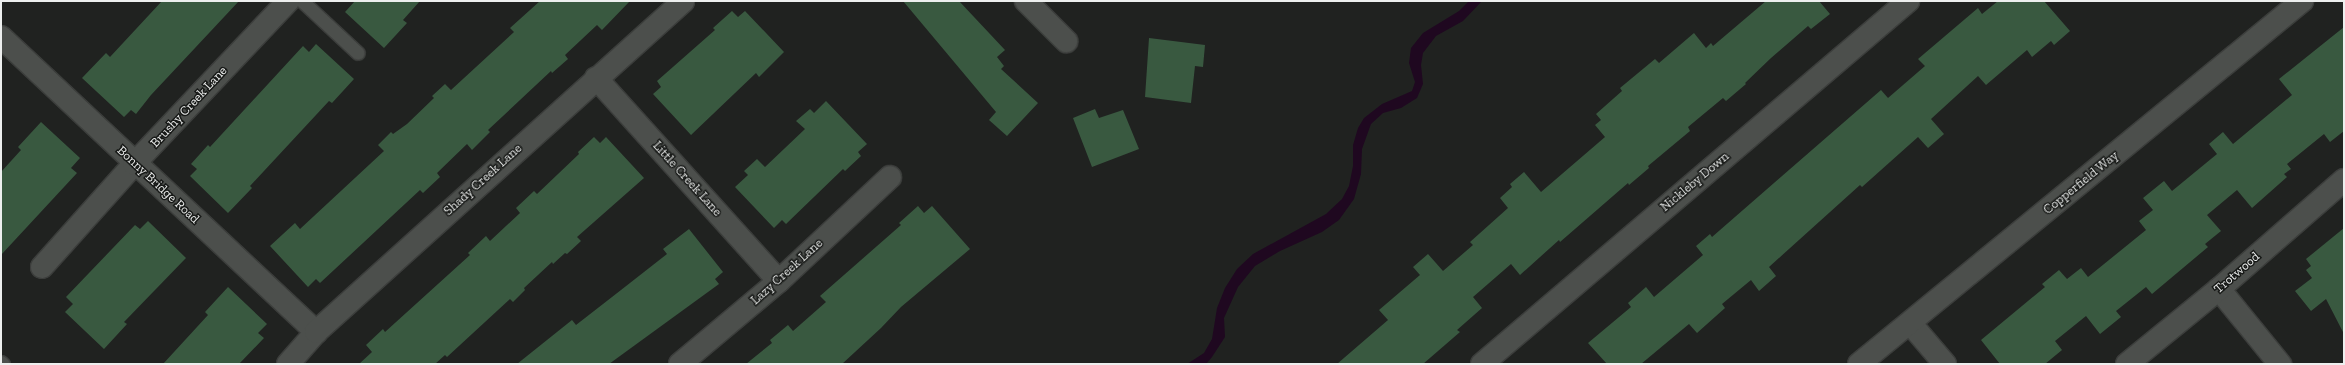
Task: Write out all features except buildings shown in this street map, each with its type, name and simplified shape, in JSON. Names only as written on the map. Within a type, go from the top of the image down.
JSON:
[{"type":"street","name":"Brushy Creek Lane","points":[[42,267],[134,164],[288,1]]},
{"type":"street","name":"Shady Creek Lane","points":[[288,364],[316,332],[683,1]]},
{"type":"street","points":[[1026,1],[1066,41]]},
{"type":"street","name":"Nickleby Down","points":[[1482,364],[1908,1]]},
{"type":"street","name":"Copperfield Way","points":[[1860,364],[2302,1]]},
{"type":"street","name":"Bonny Bridge Road","points":[[1,37],[134,164],[316,332]]},
{"type":"street","name":"Little Creek Lane","points":[[596,78],[778,281]]},
{"type":"street","name":"Lazy Creek Lane","points":[[680,364],[778,281],[890,177]]},
{"type":"street","name":"Trotwood","points":[[2127,364],[2219,289],[2344,180]]},
{"type":"street","points":[[2219,289],[2280,364]]},
{"type":"street","points":[[1910,323],[1944,364]]},
{"type":"lane","points":[[302,1],[358,53]]},
{"type":"shaded area","points":[[1469,1],[1482,1],[1463,21],[1436,36],[1423,53],[1421,65],[1423,84],[1417,98],[1401,108],[1383,113],[1371,124],[1362,149],[1361,174],[1354,199],[1339,220],[1322,232],[1280,251],[1255,266],[1238,287],[1224,318],[1225,337],[1212,357],[1206,364],[1187,364],[1204,353],[1212,339],[1217,308],[1225,288],[1237,269],[1253,254],[1326,214],[1342,199],[1349,186],[1353,166],[1353,145],[1358,128],[1364,118],[1382,104],[1412,91],[1415,82],[1409,63],[1411,48],[1423,33],[1459,11]]}]
